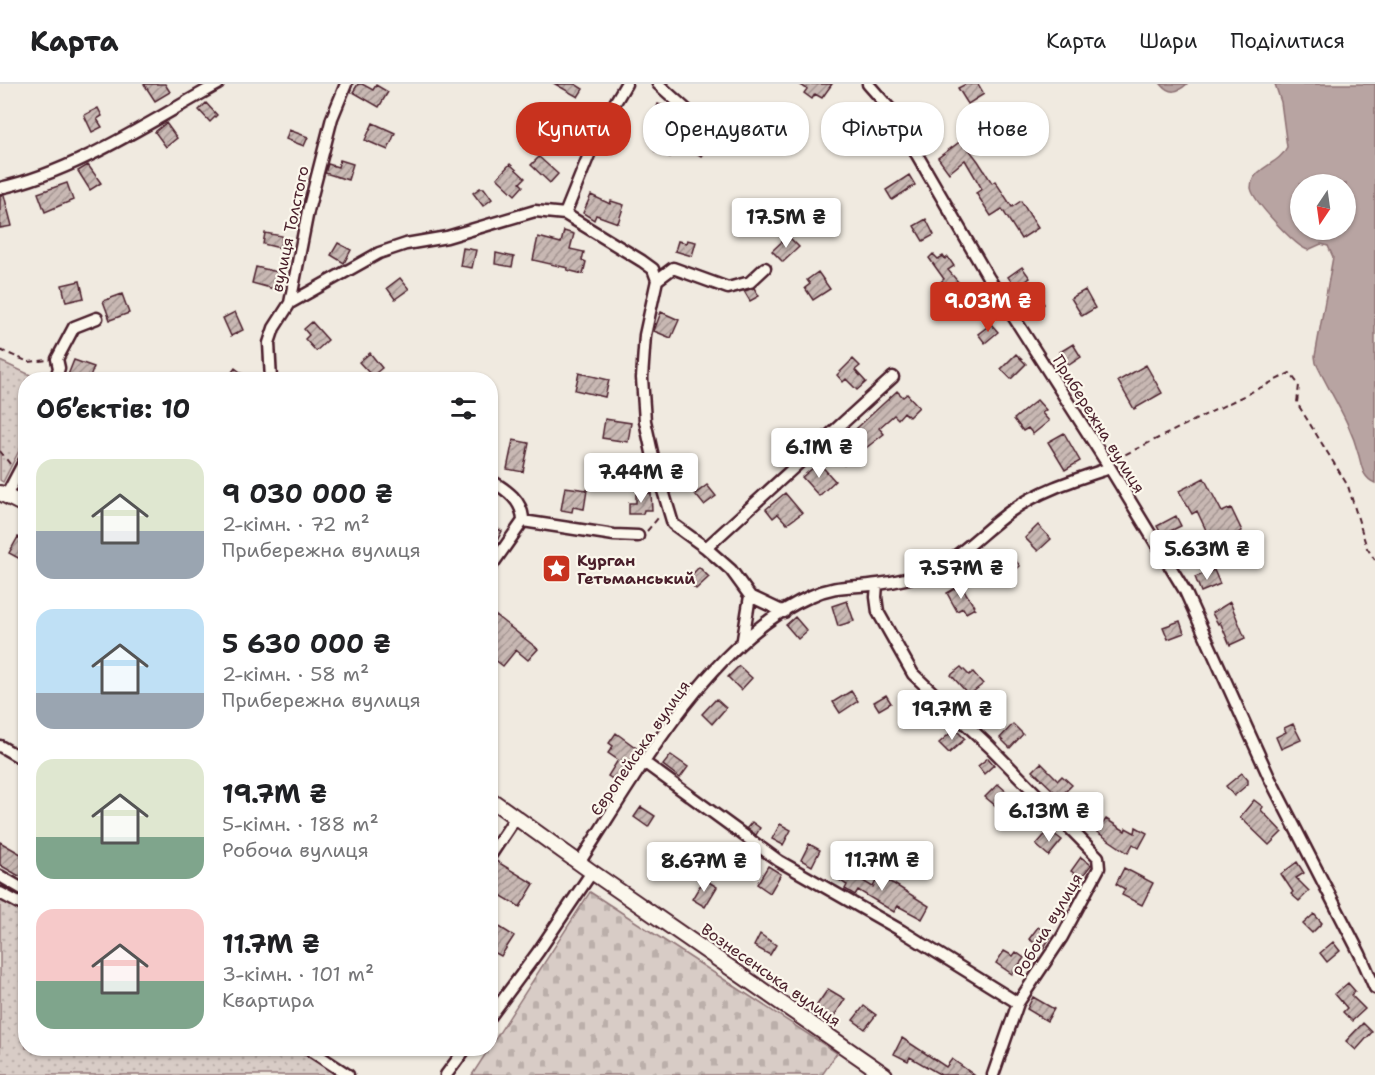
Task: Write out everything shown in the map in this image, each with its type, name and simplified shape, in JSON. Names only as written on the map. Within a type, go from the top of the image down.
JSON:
[{"type":"main road","points":[[3,494],[18,502]]},
{"type":"main road","name":"Вознесенська вулиця","points":[[498,805],[885,1075]]},
{"type":"street","points":[[0,188],[45,175],[95,152],[218,84]]},
{"type":"street","name":"вулиця Толстого","points":[[271,372],[269,343],[277,322],[290,303],[308,211],[332,118],[346,84]]},
{"type":"street","points":[[565,214],[599,130],[626,84]]},
{"type":"street","points":[[658,84],[678,102]]},
{"type":"street","name":"Прибережна вулиця","points":[[868,84],[891,110],[988,277],[1109,465],[1185,591],[1269,777],[1375,988]]},
{"type":"street","points":[[290,303],[379,253],[406,244],[447,237],[536,211],[565,214],[642,261],[653,269],[657,280],[645,335],[642,378],[645,421],[674,524],[731,570],[750,596],[784,612]]},
{"type":"street","points":[[657,280],[673,268],[728,288],[750,282],[765,268]]},
{"type":"street","points":[[58,372],[57,359],[74,327],[97,318]]},
{"type":"street","points":[[706,548],[893,377]]},
{"type":"street","name":"Європейська вулиця","points":[[579,863],[690,698],[743,639],[756,629],[811,596],[839,586],[877,584],[931,571],[956,555],[1014,509],[1039,495],[1109,465]]},
{"type":"street","points":[[3,494],[17,474]]},
{"type":"street","points":[[498,485],[520,504],[523,513],[523,521],[498,557]]},
{"type":"street","points":[[523,521],[614,535],[638,536]]},
{"type":"street","name":"Робоча вулиця","points":[[877,584],[878,612],[913,674],[990,747],[1098,857],[1100,868],[1062,937],[1018,1003],[993,1075]]},
{"type":"street","points":[[743,639],[750,596]]},
{"type":"street","points":[[0,746],[18,756]]},
{"type":"street","points":[[645,763],[779,861],[902,931],[1018,1003]]},
{"type":"street","points":[[498,844],[516,817]]},
{"type":"street","points":[[498,1006],[592,872]]},
{"type":"street","points":[[0,876],[18,886]]},
{"type":"street","points":[[0,893],[18,903]]},
{"type":"street","points":[[319,1056],[348,1075]]},
{"type":"street","points":[[446,1075],[458,1058]]},
{"type":"street","points":[[458,1058],[459,1075]]},
{"type":"path","points":[[0,350],[29,362],[57,359]]},
{"type":"path","points":[[1109,465],[1290,373],[1299,385],[1297,403],[1348,486],[1367,548],[1375,560]]},
{"type":"path","points":[[0,451],[17,474]]},
{"type":"path","points":[[638,536],[644,535],[662,513],[669,511]]},
{"type":"green space","points":[[0,361],[24,372],[18,372],[18,453],[3,482],[0,480]]},
{"type":"green space","points":[[0,879],[18,890],[18,1056],[314,1056],[348,1075],[0,1075]]},
{"type":"green space","points":[[590,892],[837,1053],[822,1075],[472,1075],[484,1056],[498,1056],[498,1035]]},
{"type":"shaded area","points":[[1161,84],[1187,84],[1171,91]]},
{"type":"shaded area","points":[[1275,84],[1375,84],[1375,483],[1364,472],[1340,408],[1316,363],[1315,356],[1333,257],[1328,246],[1321,244],[1308,250],[1293,240],[1356,240],[1356,174],[1290,174],[1290,237],[1259,203],[1251,188],[1256,174],[1280,157],[1287,147],[1281,102]]},
{"type":"building","points":[[144,84],[165,84],[170,92],[155,101]]},
{"type":"building","points":[[358,84],[373,90],[376,85],[388,92],[379,107],[353,92]]},
{"type":"building","points":[[555,84],[575,84],[583,89],[578,97]]},
{"type":"building","points":[[799,84],[832,84],[822,98],[815,94],[812,99],[804,93],[807,89]]},
{"type":"building","points":[[966,84],[978,84],[984,94],[971,102],[967,102],[958,88]]},
{"type":"building","points":[[206,103],[217,115],[210,122],[199,110]]},
{"type":"building","points":[[98,108],[102,116],[97,119],[102,127],[92,132],[84,115]]},
{"type":"building","points":[[166,123],[177,138],[166,147],[155,132]]},
{"type":"building","points":[[373,123],[395,133],[388,150],[365,140]]},
{"type":"building","points":[[289,130],[308,137],[304,146],[286,139]]},
{"type":"building","points":[[956,144],[956,156],[974,156],[992,183],[995,181],[1012,207],[1021,201],[1038,228],[1021,239],[1002,209],[991,216],[976,193],[982,189],[965,160],[949,173],[938,158],[944,156],[944,154]]},
{"type":"building","points":[[539,157],[558,174],[550,183],[531,165]]},
{"type":"building","points":[[340,160],[353,164],[348,180],[325,173],[328,164],[338,167]]},
{"type":"building","points":[[510,164],[525,178],[520,183],[523,186],[515,195],[497,178]]},
{"type":"building","points":[[88,165],[101,183],[90,190],[78,171]]},
{"type":"building","points":[[909,175],[915,185],[892,200],[886,190]]},
{"type":"building","points":[[67,183],[73,200],[45,212],[38,193]]},
{"type":"building","points":[[484,188],[492,199],[483,206],[473,193]]},
{"type":"building","points":[[0,195],[4,195],[12,226],[0,228]]},
{"type":"building","points":[[591,195],[610,204],[611,201],[624,205],[618,223],[596,215],[594,220],[583,213]]},
{"type":"building","points":[[926,219],[934,235],[923,241],[914,226]]},
{"type":"building","points":[[564,231],[574,234],[570,249],[584,252],[582,260],[586,262],[583,274],[533,260],[538,237],[561,243]]},
{"type":"building","points":[[265,233],[282,236],[280,248],[263,244]]},
{"type":"building","points":[[788,236],[799,247],[783,262],[772,251]]},
{"type":"building","points":[[687,240],[696,242],[692,256],[675,251],[678,241],[686,243]]},
{"type":"building","points":[[338,243],[351,250],[344,263],[331,255]]},
{"type":"building","points":[[463,248],[476,250],[472,268],[460,266]]},
{"type":"building","points":[[496,253],[514,257],[512,267],[495,264]]},
{"type":"building","points":[[933,254],[938,259],[943,256],[945,259],[948,257],[954,266],[948,270],[959,283],[952,289],[956,294],[948,302],[935,287],[944,279],[929,258]]},
{"type":"building","points":[[256,267],[278,272],[274,289],[252,283]]},
{"type":"building","points":[[1022,267],[1030,278],[1016,288],[1008,277]]},
{"type":"building","points":[[818,272],[830,289],[813,300],[805,288],[810,284],[807,280]]},
{"type":"building","points":[[400,278],[409,289],[395,299],[387,288]]},
{"type":"building","points":[[80,281],[84,298],[66,302],[62,285]]},
{"type":"building","points":[[754,288],[759,296],[750,301],[744,291]]},
{"type":"building","points":[[1085,290],[1095,308],[1082,316],[1071,298]]},
{"type":"building","points":[[122,294],[129,313],[110,320],[103,301]]},
{"type":"building","points":[[1037,295],[1044,304],[1032,312],[1026,303]]},
{"type":"building","points":[[235,312],[243,330],[231,336],[223,318]]},
{"type":"building","points":[[661,312],[679,320],[671,338],[654,331]]},
{"type":"building","points":[[312,322],[328,340],[316,351],[305,339],[309,335],[304,329]]},
{"type":"building","points":[[991,324],[998,332],[985,343],[978,334]]},
{"type":"building","points":[[1073,344],[1081,357],[1069,365],[1060,352]]},
{"type":"building","points":[[370,353],[382,368],[377,372],[368,372],[359,362]]},
{"type":"building","points":[[1016,354],[1026,364],[1011,379],[1001,369]]},
{"type":"building","points":[[853,359],[860,366],[855,370],[866,382],[857,390],[846,379],[843,382],[837,375]]},
{"type":"building","points":[[74,360],[94,367],[92,372],[69,372]]},
{"type":"building","points":[[1146,365],[1162,393],[1134,409],[1118,381]]},
{"type":"building","points":[[579,373],[609,380],[605,397],[575,390]]},
{"type":"building","points":[[897,391],[903,397],[907,394],[919,407],[909,417],[904,412],[898,419],[894,415],[879,428],[884,434],[844,465],[832,451]]},
{"type":"building","points":[[1037,400],[1046,410],[1042,413],[1049,421],[1033,434],[1028,428],[1023,431],[1014,419]]},
{"type":"building","points":[[605,419],[631,423],[628,442],[602,438]]},
{"type":"building","points":[[1064,433],[1080,461],[1065,470],[1048,442]]},
{"type":"building","points":[[513,440],[529,443],[523,472],[507,469]]},
{"type":"building","points":[[819,463],[835,481],[819,496],[802,477]]},
{"type":"building","points":[[1204,478],[1222,512],[1231,508],[1242,531],[1213,545],[1197,511],[1192,514],[1179,491]]},
{"type":"building","points":[[707,485],[716,496],[704,505],[695,494]]},
{"type":"building","points":[[565,487],[587,490],[584,509],[573,507],[572,512],[561,510]]},
{"type":"building","points":[[651,493],[652,510],[644,510],[643,514],[629,514],[629,503],[636,503],[636,494]]},
{"type":"building","points":[[785,493],[802,513],[787,524],[778,514],[773,518],[766,509]]},
{"type":"building","points":[[1176,516],[1181,526],[1162,535],[1157,526]]},
{"type":"building","points":[[1038,525],[1051,539],[1038,551],[1025,538]]},
{"type":"building","points":[[18,537],[18,558],[9,553]]},
{"type":"building","points":[[1011,555],[1020,566],[1007,578],[997,568]]},
{"type":"building","points":[[699,567],[709,577],[696,589],[687,580]]},
{"type":"building","points":[[1214,570],[1220,584],[1201,592],[1195,577]]},
{"type":"building","points":[[961,585],[975,608],[966,613],[963,608],[957,611],[947,593]]},
{"type":"building","points":[[847,601],[854,621],[838,626],[832,606]]},
{"type":"building","points":[[1230,602],[1245,638],[1230,645],[1220,622],[1218,624],[1212,613]]},
{"type":"building","points":[[498,617],[538,649],[528,660],[516,650],[503,666],[498,662]]},
{"type":"building","points":[[795,617],[807,631],[798,639],[786,625]]},
{"type":"building","points":[[1180,621],[1184,633],[1168,639],[1163,627]]},
{"type":"building","points":[[739,666],[752,678],[741,690],[728,677]]},
{"type":"building","points":[[961,667],[969,675],[973,672],[983,684],[969,695],[951,675]]},
{"type":"building","points":[[851,691],[858,701],[840,713],[833,702]]},
{"type":"building","points":[[886,695],[891,703],[879,710],[874,702]]},
{"type":"building","points":[[716,699],[726,708],[712,724],[702,714]]},
{"type":"building","points":[[924,700],[936,711],[921,726],[909,714]]},
{"type":"building","points":[[1013,724],[1023,734],[1010,748],[1000,738]]},
{"type":"building","points":[[1293,724],[1301,740],[1281,749],[1276,737],[1286,732],[1284,728]]},
{"type":"building","points":[[955,729],[965,739],[949,753],[939,743]]},
{"type":"building","points":[[616,733],[639,750],[621,774],[625,776],[620,784],[608,776],[618,760],[608,753],[613,746],[609,743]]},
{"type":"building","points":[[671,755],[688,767],[680,778],[663,765]]},
{"type":"building","points":[[988,758],[994,765],[984,774],[978,766]]},
{"type":"building","points":[[1041,763],[1058,780],[1062,776],[1072,785],[1060,797],[1033,771]]},
{"type":"building","points":[[1242,773],[1248,780],[1248,784],[1234,796],[1226,786]]},
{"type":"building","points":[[998,784],[1009,794],[1006,797],[1022,810],[1028,803],[1039,813],[1025,830],[985,797]]},
{"type":"building","points":[[1254,800],[1263,807],[1261,810],[1282,832],[1269,845],[1240,817]]},
{"type":"building","points":[[641,807],[655,816],[648,827],[634,817]]},
{"type":"building","points":[[1106,819],[1125,831],[1126,828],[1135,833],[1136,827],[1147,833],[1139,848],[1133,844],[1128,853],[1097,832]]},
{"type":"building","points":[[752,822],[760,828],[756,835],[747,828]]},
{"type":"building","points":[[780,824],[791,830],[783,845],[772,839]]},
{"type":"building","points":[[1049,830],[1062,840],[1049,856],[1036,845]]},
{"type":"building","points":[[0,842],[18,852],[18,875],[0,865]]},
{"type":"building","points":[[809,844],[820,850],[812,866],[801,860]]},
{"type":"building","points":[[1081,857],[1091,865],[1081,878],[1071,871]]},
{"type":"building","points":[[842,861],[854,869],[851,874],[873,887],[878,877],[894,884],[929,906],[922,919],[898,906],[894,912],[858,890],[855,895],[845,889],[847,885],[836,878],[840,871],[836,868]]},
{"type":"building","points":[[498,862],[534,884],[520,907],[498,894]]},
{"type":"building","points":[[1297,862],[1304,873],[1296,878],[1309,891],[1299,901],[1291,894],[1293,892],[1281,874]]},
{"type":"building","points":[[768,866],[781,874],[770,893],[757,884]]},
{"type":"building","points":[[1124,868],[1153,883],[1142,905],[1122,895],[1125,889],[1116,884]]},
{"type":"building","points":[[704,879],[717,887],[705,907],[692,899]]},
{"type":"building","points":[[1314,914],[1322,923],[1312,933],[1303,924]]},
{"type":"building","points":[[498,926],[514,936],[501,956],[498,954]]},
{"type":"building","points":[[1038,927],[1051,936],[1043,949],[1029,939]]},
{"type":"building","points":[[760,934],[776,945],[770,955],[754,946]]},
{"type":"building","points":[[1333,942],[1340,951],[1327,962],[1320,953]]},
{"type":"building","points":[[1004,951],[1013,956],[1016,952],[1024,958],[1012,974],[996,963]]},
{"type":"building","points":[[1348,983],[1355,991],[1351,995],[1365,1009],[1352,1021],[1343,1012],[1347,1008],[1335,994]]},
{"type":"building","points":[[828,989],[845,999],[833,1018],[819,1012],[817,1005]]},
{"type":"building","points":[[1033,997],[1054,1009],[1047,1021],[1027,1009]]},
{"type":"building","points":[[864,1006],[876,1015],[865,1029],[853,1020]]},
{"type":"building","points":[[1363,1023],[1372,1032],[1356,1050],[1346,1041]]},
{"type":"building","points":[[902,1038],[946,1067],[952,1059],[974,1075],[941,1075],[910,1057],[908,1061],[894,1054]]},
{"type":"place","name":"Курган Гетьманський","points":[[556,569]]}]
